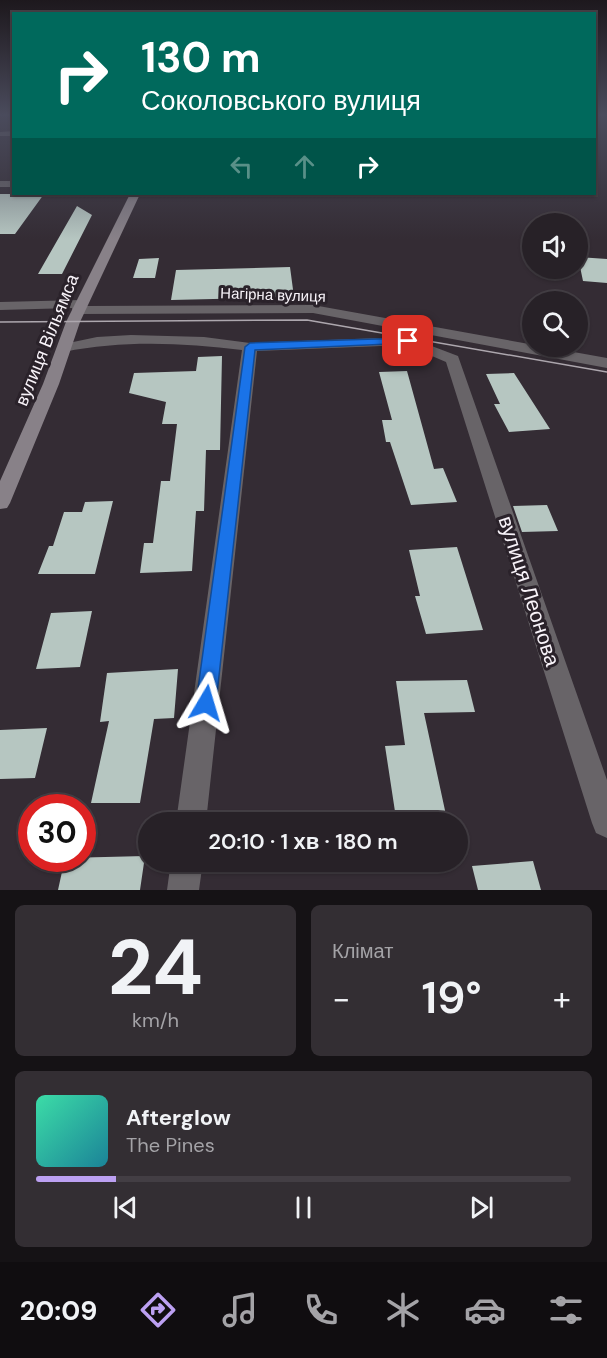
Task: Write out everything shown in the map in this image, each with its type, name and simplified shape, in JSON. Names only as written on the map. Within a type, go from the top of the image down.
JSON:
[{"type":"street","name":"вулиця Вільямса","points":[[0,504],[80,307],[135,195]]},
{"type":"street","name":"Нагірна вулиця","points":[[0,306],[313,309],[607,363]]},
{"type":"street","points":[[64,348],[98,340],[131,339],[204,341],[250,347],[192,812]]},
{"type":"street","name":"вулиця Леонова","points":[[250,347],[408,341],[453,359],[607,823]]},
{"type":"street","points":[[183,890],[185,872]]},
{"type":"building","points":[[0,194],[43,195],[15,234],[0,234]]},
{"type":"building","points":[[77,206],[92,215],[62,274],[38,274]]},
{"type":"building","points":[[159,258],[155,278],[133,278],[139,259]]},
{"type":"building","points":[[588,258],[607,259],[607,283],[583,281],[583,279],[588,279]]},
{"type":"building","points":[[290,267],[294,297],[171,300],[176,270]]},
{"type":"building","points":[[222,356],[220,450],[206,450],[204,511],[196,511],[192,571],[140,573],[144,543],[153,543],[161,481],[170,481],[177,424],[162,424],[166,402],[129,393],[134,373],[196,371],[198,357]]},
{"type":"building","points":[[407,371],[434,469],[443,468],[457,502],[411,505],[390,442],[386,442],[382,420],[392,420],[379,372]]},
{"type":"building","points":[[514,373],[550,429],[509,432],[494,404],[500,404],[486,374]]},
{"type":"building","points":[[113,501],[95,574],[38,574],[49,546],[53,546],[64,512],[82,512],[85,502]]},
{"type":"building","points":[[547,505],[558,531],[522,532],[513,506]]},
{"type":"building","points":[[457,547],[483,630],[426,634],[415,596],[420,596],[409,550]]},
{"type":"building","points":[[92,611],[80,667],[36,669],[51,613]]},
{"type":"building","points":[[178,669],[174,718],[154,719],[140,803],[96,803],[96,794],[93,794],[109,721],[100,722],[107,673]]},
{"type":"building","points":[[467,680],[475,712],[424,713],[445,812],[395,812],[385,746],[405,745],[396,681]]},
{"type":"building","points":[[47,728],[35,778],[0,779],[0,730]]},
{"type":"building","points":[[138,856],[138,872],[143,872],[140,890],[58,890],[62,872],[96,872],[96,857]]},
{"type":"building","points":[[533,861],[541,890],[478,890],[472,866]]},
{"type":"tram line","points":[[0,322],[307,320],[607,372]]},
{"type":"route","points":[[206,703],[250,347],[408,341]]}]
